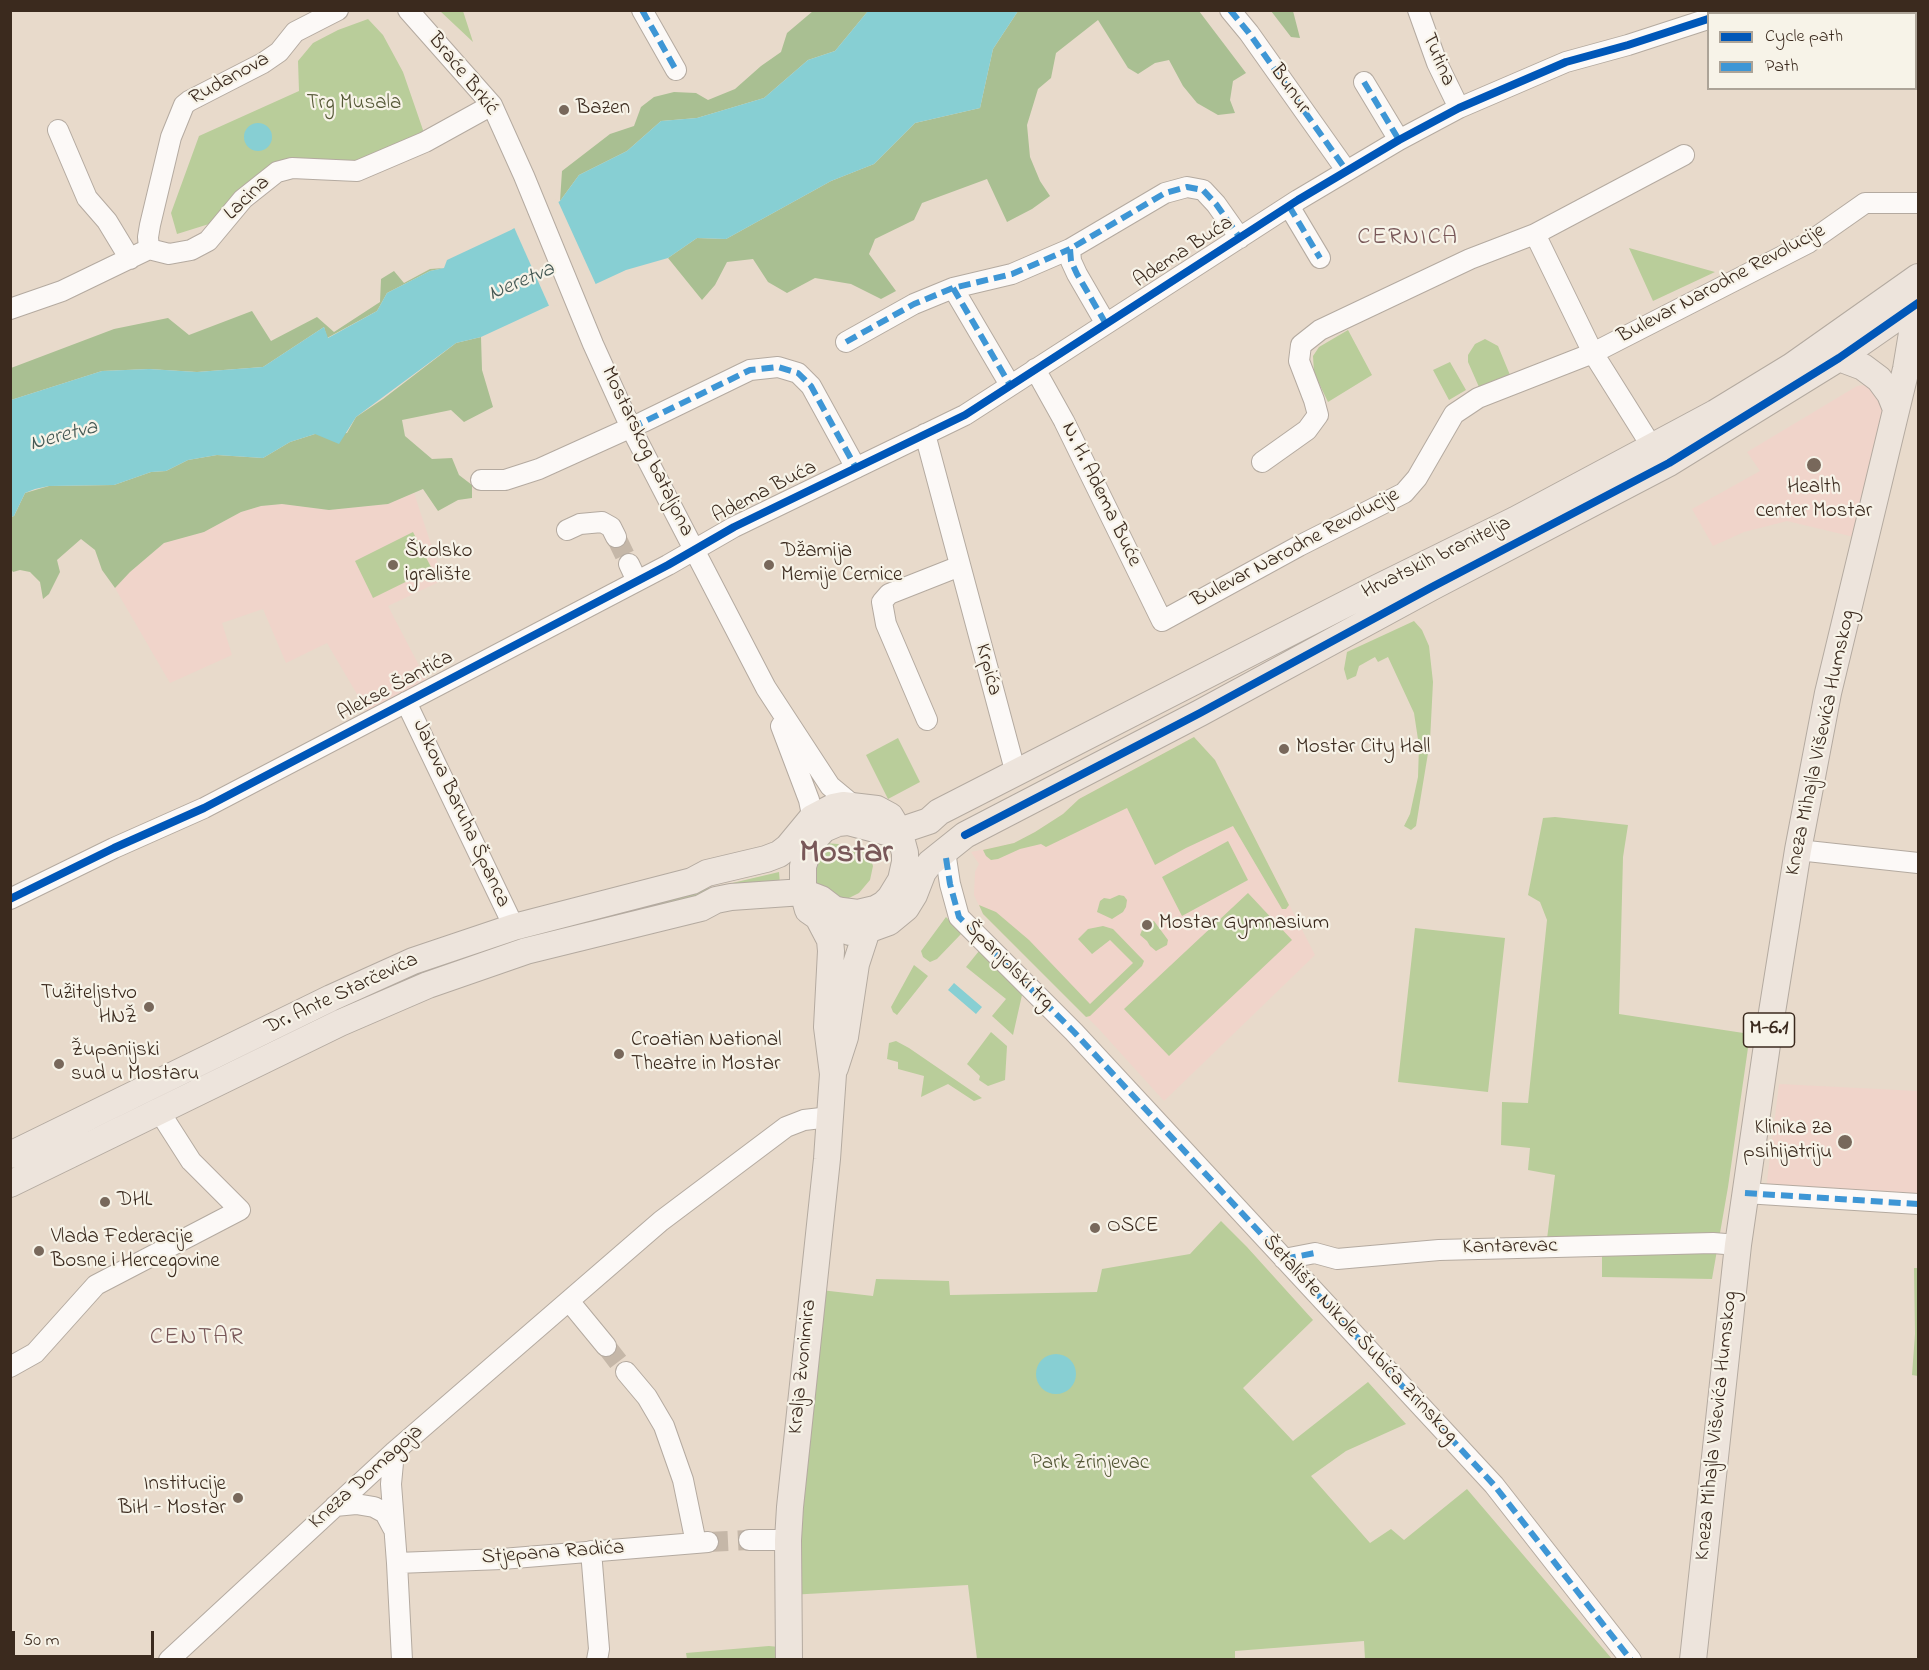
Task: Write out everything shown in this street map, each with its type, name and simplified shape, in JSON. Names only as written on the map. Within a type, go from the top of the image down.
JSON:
[{"type":"main road","name":"Hrvatskih branitelja","points":[[894,823],[929,821],[939,812],[1515,520],[1652,447],[1715,413],[1792,366],[1918,277]]},
{"type":"main road","points":[[10,1184],[340,1023],[428,985],[526,951],[701,908],[716,900],[731,897],[810,907],[821,898],[834,909],[858,913],[871,920],[889,922],[898,915],[914,895],[923,872],[930,863],[965,835],[1200,713],[1432,587],[1669,463],[1839,358],[1918,301]]},
{"type":"main road","name":"Kneza Mihajla Viševića Humskog","points":[[1693,1659],[1738,1245],[1768,1031],[1798,850],[1828,693],[1896,409],[1918,301]]},
{"type":"main road","points":[[1839,358],[1863,366],[1879,380],[1890,394],[1896,409]]},
{"type":"main road","points":[[854,806],[877,809],[894,823],[904,853],[903,872],[896,891],[871,920]]},
{"type":"main road","name":"Dr. Ante Starčevića","points":[[692,881],[708,884],[748,877],[791,864],[833,807],[854,806]]},
{"type":"main road","points":[[810,907],[803,866],[810,839],[838,823],[857,824],[886,832],[894,823]]},
{"type":"main road","points":[[903,872],[918,856],[939,842],[965,835]]},
{"type":"main road","name":"Dr. Ante Starčevića","points":[[10,1155],[331,998],[413,961],[514,927],[692,881],[707,873],[766,859],[779,854],[788,847],[810,839]]},
{"type":"main road","name":"Kralja Zvonimira","points":[[789,1659],[788,1540],[833,1074],[827,1027],[830,940],[810,907]]},
{"type":"main road","name":"Kralja Zvonimira","points":[[833,1074],[845,1037],[853,978],[871,920]]},
{"type":"street","name":"Rudanova","points":[[149,249],[150,225],[171,137],[184,105],[263,63],[279,52],[295,33],[338,10]]},
{"type":"street","name":"Braće Brkić","points":[[408,10],[492,105],[524,176],[593,344]]},
{"type":"street","points":[[642,10],[676,70]]},
{"type":"street","name":"Bunur","points":[[1230,10],[1249,33],[1346,170]]},
{"type":"street","name":"Tutina","points":[[1418,10],[1437,63],[1459,108]]},
{"type":"street","name":"Adema Buća","points":[[694,550],[734,527],[965,415],[1346,170],[1459,108],[1566,62],[1707,19]]},
{"type":"street","points":[[1364,82],[1399,140]]},
{"type":"street","name":"Lacina","points":[[149,249],[169,254],[190,250],[208,241],[243,199],[277,172],[292,168],[357,171],[425,142],[492,105]]},
{"type":"street","points":[[58,130],[87,198],[107,221],[130,259]]},
{"type":"street","points":[[1262,462],[1307,430],[1318,415],[1299,361],[1301,345],[1320,330],[1470,259],[1535,234],[1684,155]]},
{"type":"street","points":[[846,342],[914,304],[953,288],[1012,274],[1070,249],[1165,193],[1187,187],[1203,190],[1216,204],[1239,238]]},
{"type":"street","name":"Bulevar Narodne Revolucije","points":[[1162,621],[1299,546],[1404,493],[1416,478],[1455,414],[1478,398],[1593,353],[1808,243],[1865,203],[1918,203]]},
{"type":"street","points":[[1289,206],[1320,258]]},
{"type":"street","name":"Bulevar Narodne Revolucije","points":[[1535,234],[1593,353],[1652,447]]},
{"type":"street","points":[[10,309],[62,291],[149,249]]},
{"type":"street","points":[[1070,249],[1071,261],[1077,274],[1106,324]]},
{"type":"street","points":[[953,288],[1010,386]]},
{"type":"street","name":"Mostarskog bataljona","points":[[593,344],[631,428],[766,688],[827,782],[854,806]]},
{"type":"street","points":[[481,480],[505,480],[539,469],[631,428],[750,370],[778,367],[798,373],[811,386],[856,468]]},
{"type":"street","name":"N. H. Adema Buće","points":[[1035,369],[1064,421],[1162,621]]},
{"type":"street","name":"Krpića","points":[[925,435],[1016,774]]},
{"type":"street","points":[[567,530],[580,524],[602,522],[610,527],[616,537]]},
{"type":"street","name":"Alekse Šantića","points":[[10,899],[112,849],[204,808],[406,702],[633,572],[694,550]]},
{"type":"street","points":[[927,720],[886,624],[882,602],[889,594],[960,566]]},
{"type":"street","name":"Mostarskog bataljona","points":[[766,688],[804,784],[810,839]]},
{"type":"street","name":"Jakova Baruha Španca","points":[[406,702],[514,927]]},
{"type":"street","points":[[1798,850],[1918,863]]},
{"type":"street","name":"Španjolski trg","points":[[946,858],[959,917],[1074,1032]]},
{"type":"street","name":"Šetalište Nikole Šubića Zrinskog","points":[[1074,1032],[1494,1485],[1631,1659]]},
{"type":"street","points":[[10,1367],[35,1353],[96,1285],[240,1210],[191,1161],[159,1111]]},
{"type":"street","name":"Kneza Domagoja","points":[[169,1659],[394,1452],[661,1221],[775,1134],[795,1123],[830,1117]]},
{"type":"street","points":[[1745,1193],[1918,1204]]},
{"type":"street","name":"Kantarevac","points":[[1284,1259],[1315,1253],[1337,1259],[1439,1250],[1713,1243],[1738,1245]]},
{"type":"street","points":[[569,1301],[606,1346]]},
{"type":"street","name":"Stjepana Radića","points":[[397,1563],[502,1558],[702,1543],[664,1426],[647,1397],[626,1372]]},
{"type":"street","points":[[394,1452],[391,1484],[402,1659]]},
{"type":"street","points":[[335,1506],[356,1504],[374,1507],[385,1513],[394,1530]]},
{"type":"street","points":[[749,1540],[788,1540]]},
{"type":"street","points":[[591,1551],[599,1649],[597,1659]]},
{"type":"shaded area","name":"Health center Mostar","points":[[1864,385],[1882,401],[1884,415],[1854,537],[1787,521],[1744,532],[1713,546],[1692,509],[1760,471],[1747,452],[1857,386]]},
{"type":"shaded area","points":[[414,493],[443,580],[388,606],[427,681],[368,713],[327,643],[286,663],[263,609],[222,623],[232,655],[170,683],[115,588],[164,543],[204,532],[241,512],[261,506],[282,504],[329,510],[388,504]]},
{"type":"shaded area","name":"Mostar Gymnasium","points":[[1194,737],[1215,760],[1315,955],[1164,1101],[1098,1028],[983,914],[974,895],[975,872],[979,864],[971,852],[1014,843],[1063,814],[1079,799]]},
{"type":"shaded area","name":"Klinika za psihijatriju","points":[[1779,1084],[1918,1091],[1918,1196],[1766,1189]]},
{"type":"green space","points":[[440,11],[463,11],[473,42]]},
{"type":"green space","points":[[813,11],[868,11],[835,51],[808,60],[764,98],[697,118],[661,121],[627,151],[579,175],[560,201],[562,171],[610,134],[634,126],[641,107],[654,97],[674,92],[696,93],[708,100],[735,89],[781,52],[787,33]]},
{"type":"green space","points":[[1018,11],[1199,11],[1246,73],[1233,81],[1230,100],[1235,113],[1218,115],[1197,103],[1183,86],[1169,60],[1155,63],[1138,74],[1128,68],[1098,20],[1056,53],[1051,78],[1038,89],[1027,125],[1030,157],[1040,181],[1050,196],[1032,209],[1007,222],[987,179],[922,203],[914,220],[875,239],[869,254],[896,291],[881,299],[851,284],[815,278],[787,293],[768,282],[753,259],[727,262],[715,285],[702,300],[668,258],[697,238],[726,239],[831,181],[874,164],[915,123],[980,108],[993,49]]},
{"type":"green space","points":[[1271,11],[1293,11],[1300,38],[1291,37]]},
{"type":"green space","name":"Trg Musala","points":[[368,19],[383,35],[403,72],[423,130],[422,137],[364,163],[275,165],[225,219],[177,234],[171,213],[199,136],[299,91],[298,61],[313,43],[338,30]]},
{"type":"green space","points":[[1629,248],[1715,272],[1653,301]]},
{"type":"green space","points":[[444,268],[430,271],[387,293],[377,311],[327,338],[324,327],[263,367],[197,372],[149,369],[102,371],[11,400],[11,368],[114,329],[168,318],[189,335],[252,311],[271,341],[317,317],[334,332],[380,302],[381,279],[394,271],[404,283],[430,269]]},
{"type":"green space","points":[[1348,330],[1372,375],[1328,402],[1314,373],[1313,356],[1319,347]]},
{"type":"green space","points":[[481,337],[482,370],[493,407],[464,422],[451,410],[402,420],[405,436],[432,459],[452,458],[459,475],[472,485],[472,498],[458,500],[438,511],[423,489],[388,504],[329,510],[282,504],[261,506],[241,512],[204,532],[164,543],[115,588],[102,570],[95,550],[81,539],[57,560],[60,572],[49,594],[43,599],[40,582],[30,572],[20,570],[13,572],[11,569],[11,517],[14,516],[25,493],[49,486],[114,485],[151,472],[166,471],[188,460],[217,455],[263,458],[290,442],[315,434],[347,433],[356,417],[456,343]]},
{"type":"green space","points":[[1485,339],[1498,346],[1510,375],[1479,387],[1468,362],[1468,355],[1475,344]]},
{"type":"green space","points":[[1450,362],[1466,390],[1449,400],[1433,370]]},
{"type":"green space","name":"Školsko igralište","points":[[413,532],[432,569],[373,598],[355,561]]},
{"type":"green space","points":[[1414,621],[1422,630],[1429,646],[1433,682],[1430,741],[1416,826],[1411,830],[1404,826],[1410,814],[1418,777],[1419,746],[1414,713],[1388,657],[1378,662],[1375,657],[1359,666],[1356,676],[1347,680],[1344,669],[1347,652]]},
{"type":"green space","points":[[1194,737],[1215,760],[1289,905],[1286,909],[1282,909],[1233,826],[1155,865],[1127,808],[1046,847],[1041,844],[1020,849],[998,859],[991,860],[986,856],[983,850],[1014,843],[1035,832],[1063,814],[1079,799]]},
{"type":"green space","points":[[898,738],[920,782],[888,799],[866,755]]},
{"type":"green space","points":[[1555,817],[1628,825],[1623,857],[1619,1014],[1750,1034],[1712,1279],[1602,1277],[1602,1246],[1546,1247],[1555,1175],[1528,1170],[1530,1148],[1501,1145],[1502,1102],[1528,1103],[1547,920],[1540,902],[1528,895],[1543,818]]},
{"type":"green space","points":[[1228,841],[1248,880],[1182,916],[1162,877]]},
{"type":"green space","points":[[825,843],[838,844],[857,851],[868,851],[873,866],[870,880],[859,893],[845,900],[803,881]]},
{"type":"green space","points":[[779,872],[780,884],[591,927],[182,1091],[179,1083],[412,974],[502,944],[693,889],[711,888]]},
{"type":"green space","points":[[1248,893],[1292,940],[1169,1056],[1124,1009]]},
{"type":"green space","points":[[1119,895],[1124,896],[1127,900],[1123,912],[1112,919],[1097,912],[1100,901]]},
{"type":"green space","points":[[979,905],[996,912],[1029,940],[1090,1004],[1133,963],[1110,940],[1092,954],[1078,939],[1088,929],[1103,926],[1113,929],[1144,961],[1142,966],[1090,1016],[1086,1017],[983,914]]},
{"type":"green space","points":[[946,917],[962,933],[937,959],[930,962],[923,957],[921,951]]},
{"type":"green space","points":[[1154,921],[1168,940],[1167,945],[1156,951],[1140,935],[1144,925]]},
{"type":"green space","points":[[1415,928],[1505,938],[1488,1092],[1398,1082]]},
{"type":"green space","points":[[979,951],[1022,995],[1013,1035],[992,1016],[1006,999],[966,967]]},
{"type":"green space","points":[[914,965],[928,976],[897,1015],[891,1007]]},
{"type":"green space","points":[[991,1032],[1007,1046],[1005,1080],[988,1086],[979,1080],[980,1076],[967,1064]]},
{"type":"green space","points":[[896,1041],[982,1098],[974,1101],[948,1084],[921,1097],[924,1076],[898,1069],[898,1062],[887,1059],[889,1043]]},
{"type":"green space","name":"Park Zrinjevac","points":[[1221,1221],[1313,1320],[1243,1388],[1293,1441],[1368,1382],[1406,1424],[1346,1451],[1311,1476],[1370,1543],[1391,1529],[1404,1540],[1467,1489],[1612,1659],[1365,1659],[1364,1641],[1235,1651],[1235,1660],[977,1659],[968,1585],[789,1595],[812,1289],[873,1296],[876,1279],[949,1281],[950,1295],[1097,1292],[1102,1269],[1190,1254]]},
{"type":"green space","points":[[1914,1268],[1918,1268],[1918,1376],[1912,1375],[1915,1334]]},
{"type":"green space","points":[[779,1647],[780,1659],[687,1659],[686,1653]]},
{"type":"water","name":"Neretva","points":[[868,11],[1018,11],[993,49],[980,108],[915,123],[874,164],[831,181],[726,239],[697,238],[668,258],[626,270],[481,337],[456,343],[356,417],[339,444],[315,434],[290,442],[263,458],[217,455],[188,460],[166,471],[151,472],[114,485],[49,486],[35,489],[25,493],[14,516],[11,517],[11,400],[102,371],[149,369],[197,372],[263,367],[324,327],[328,338],[377,311],[387,293],[430,271],[444,268],[447,260],[511,230],[560,201],[579,175],[627,151],[661,121],[697,118],[764,98],[808,60],[835,51]]},
{"type":"water","points":[[258,123],[268,127],[272,137],[268,147],[258,151],[248,147],[244,137],[248,127]]},
{"type":"water","points":[[954,983],[982,1007],[976,1014],[948,990]]},
{"type":"water","points":[[1056,1354],[1064,1355],[1070,1360],[1075,1366],[1075,1382],[1070,1388],[1064,1393],[1056,1394],[1048,1393],[1042,1388],[1037,1382],[1036,1374],[1037,1366],[1042,1360],[1048,1355]]},
{"type":"pier","points":[[557,199],[597,287],[550,308],[513,225]]},
{"type":"tunnel","points":[[616,537],[629,564]]},
{"type":"tunnel","points":[[606,1346],[626,1372]]},
{"type":"tunnel","points":[[708,1542],[749,1540]]},
{"type":"marked path","points":[[642,10],[676,70]]},
{"type":"marked path","points":[[1230,10],[1249,33],[1346,170]]},
{"type":"marked path","points":[[1364,82],[1399,140]]},
{"type":"marked path","points":[[1106,324],[1077,274],[1071,261],[1070,249],[1165,193],[1187,187],[1203,190],[1240,238]]},
{"type":"marked path","points":[[1289,206],[1320,258]]},
{"type":"marked path","points":[[846,342],[914,304],[953,288],[1012,274],[1070,249]]},
{"type":"marked path","points":[[953,288],[1010,385]]},
{"type":"marked path","points":[[631,428],[750,370],[778,367],[798,373],[811,386],[856,468]]},
{"type":"marked path","points":[[946,858],[959,917],[1074,1032],[1494,1485],[1631,1660]]},
{"type":"marked path","points":[[1745,1193],[1918,1204]]},
{"type":"marked path","points":[[1284,1259],[1315,1253]]},
{"type":"cycle path","points":[[10,899],[114,848],[204,808],[668,565],[734,527],[965,415],[1298,200],[1399,140],[1459,108],[1566,62],[1707,19]]},
{"type":"cycle path","points":[[965,835],[1200,713],[1432,587],[1669,463],[1839,358],[1918,303]]},
{"type":"place","name":"Bazen","points":[[564,110]]},
{"type":"place","name":"Health center Mostar","points":[[1814,465]]},
{"type":"place","name":"Školsko igralište","points":[[393,565]]},
{"type":"place","name":"Džamija Memije Cernice","points":[[769,565]]},
{"type":"place","name":"Mostar City Hall","points":[[1284,749]]},
{"type":"place","name":"Mostar Gymnasium","points":[[1147,925]]},
{"type":"place","name":"Tužiteljstvo HNŽ","points":[[149,1007]]},
{"type":"place","name":"Croatian National Theatre in Mostar","points":[[619,1054]]},
{"type":"place","name":"Županijski sud u Mostaru","points":[[59,1064]]},
{"type":"place","name":"Klinika za psihijatriju","points":[[1845,1142]]},
{"type":"place","name":"DHL","points":[[105,1202]]},
{"type":"place","name":"OSCE","points":[[1095,1228]]},
{"type":"place","name":"Vlada Federacije Bosne i Hercegovine","points":[[39,1251]]},
{"type":"place","name":"Institucije BiH - Mostar","points":[[238,1498]]},
{"type":"district","name":"CERNICA","points":[[1408,239]]},
{"type":"district","name":"Mostar","points":[[846,856]]},
{"type":"district","name":"CENTAR","points":[[197,1339]]}]
